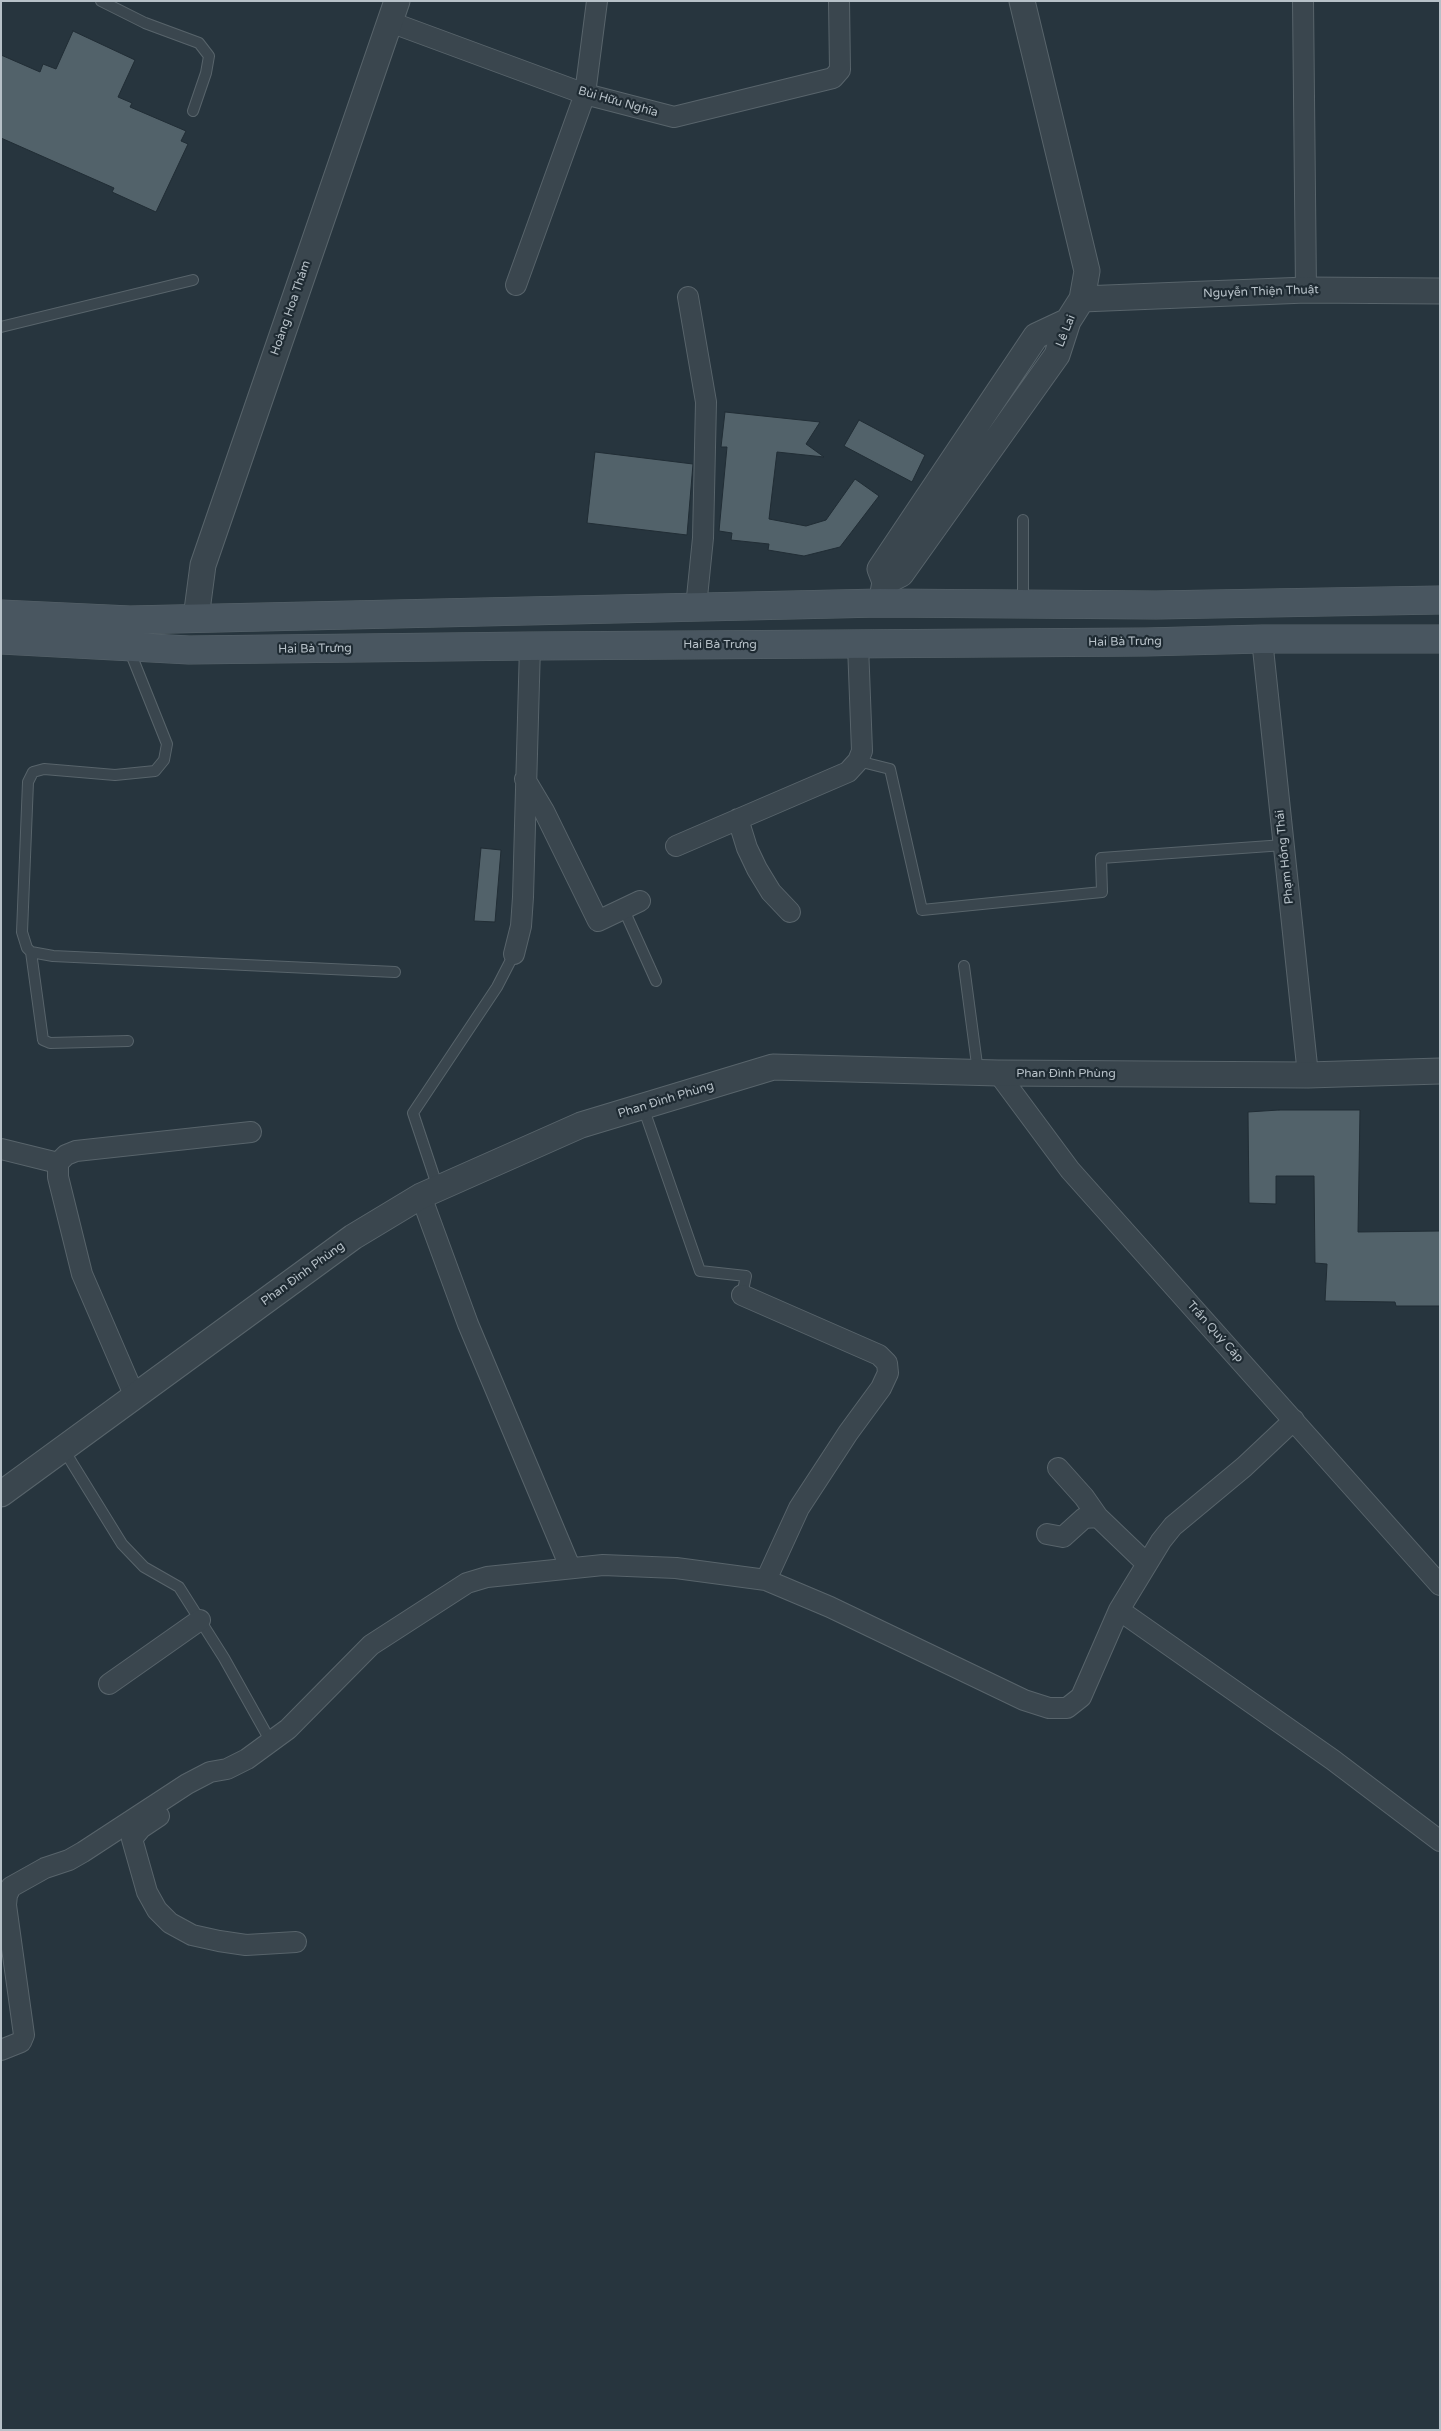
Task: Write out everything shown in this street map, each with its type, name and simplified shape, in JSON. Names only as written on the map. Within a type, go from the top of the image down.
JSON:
[{"type":"main road","points":[[858,645],[883,593]]},
{"type":"main road","points":[[1,614],[130,620],[696,607],[883,593],[1023,604],[1156,605],[1440,600]]},
{"type":"main road","points":[[189,650],[196,618]]},
{"type":"main road","points":[[128,648],[130,620]]},
{"type":"main road","name":"Hai Bà Trưng","points":[[1,640],[189,650],[858,645],[1262,639],[1440,639]]},
{"type":"street","points":[[516,285],[585,94],[597,1]]},
{"type":"street","name":"Bùi Hữu Nghĩa","points":[[394,12],[585,94],[674,117],[833,78],[840,70],[839,1]]},
{"type":"street","name":"Lê Lai","points":[[883,593],[901,574],[1057,355],[1068,321],[1082,299],[1087,271],[1022,1]]},
{"type":"street","points":[[1304,1],[1306,290]]},
{"type":"street","name":"Hoàng Hoa Thám","points":[[196,618],[203,565],[394,12]]},
{"type":"street","name":"Nguyễn Thiện Thuật","points":[[1082,299],[1306,290],[1440,291]]},
{"type":"street","points":[[688,297],[706,402],[703,538],[696,607]]},
{"type":"street","name":"Phạm Hồng Thái","points":[[1262,639],[1308,1075]]},
{"type":"street","points":[[676,846],[848,772],[858,761],[862,751],[858,645]]},
{"type":"street","points":[[514,954],[521,926],[523,897],[530,646]]},
{"type":"street","points":[[525,779],[544,811],[598,920],[632,905]]},
{"type":"street","points":[[738,819],[747,848],[757,869],[771,892],[790,912]]},
{"type":"street","name":"Phan Đình Phùng","points":[[1,1494],[136,1398],[353,1237],[429,1192],[581,1125],[773,1067],[988,1073],[1308,1075],[1440,1071]]},
{"type":"street","name":"Trần Quý Cáp","points":[[988,1073],[1070,1170],[1440,1585]]},
{"type":"street","points":[[136,1398],[82,1274],[58,1177],[58,1163],[66,1155],[76,1151],[251,1132]]},
{"type":"street","points":[[1,1150],[58,1163]]},
{"type":"street","points":[[429,1192],[468,1324],[570,1567]]},
{"type":"street","points":[[742,1295],[879,1355],[886,1363],[888,1373],[882,1388],[848,1433],[800,1508],[766,1580]]},
{"type":"street","points":[[1,2050],[22,2042],[24,2035],[6,1905],[7,1895],[11,1887],[44,1868],[69,1860],[83,1852],[187,1784],[210,1772],[227,1768],[247,1759],[288,1729],[371,1645],[454,1590],[486,1577],[603,1565],[676,1568],[766,1580],[830,1608],[1024,1700],[1059,1709],[1075,1704],[1081,1697],[1119,1610],[1173,1526],[1244,1467],[1294,1420]]},
{"type":"street","points":[[1058,1468],[1084,1497],[1098,1517],[1147,1564]]},
{"type":"street","points":[[1047,1534],[1063,1537],[1084,1518],[1098,1517]]},
{"type":"street","points":[[1119,1610],[1333,1760],[1440,1841]]},
{"type":"street","points":[[109,1684],[200,1620]]},
{"type":"street","points":[[227,1768],[220,1779],[154,1819],[133,1836],[132,1839],[147,1892],[157,1910],[170,1923],[192,1936],[246,1945],[296,1942]]},
{"type":"lane","points":[[101,1],[145,23],[199,43],[209,56],[193,111]]},
{"type":"lane","points":[[1,326],[193,280]]},
{"type":"lane","points":[[1023,520],[1023,604]]},
{"type":"lane","points":[[128,648],[166,744],[164,760],[155,771],[115,775],[44,769],[33,772],[28,782],[22,932],[27,948],[31,952],[43,1040],[50,1043],[128,1041]]},
{"type":"lane","points":[[858,761],[890,769],[922,910],[1102,892],[1101,858],[1284,845]]},
{"type":"lane","points":[[632,905],[656,981]]},
{"type":"lane","points":[[31,952],[52,956],[395,972]]},
{"type":"lane","points":[[429,1192],[413,1113],[497,988],[514,954]]},
{"type":"lane","points":[[964,966],[988,1073]]},
{"type":"lane","points":[[643,1106],[700,1270],[746,1276],[742,1295]]},
{"type":"lane","points":[[64,1450],[122,1544],[144,1567],[179,1587],[224,1658],[271,1742]]},
{"type":"building","points":[[73,31],[135,60],[118,97],[132,103],[130,107],[186,131],[181,141],[188,144],[156,212],[112,192],[114,188],[1,138],[1,55],[40,72],[43,64],[56,69]]},
{"type":"building","points":[[725,412],[820,422],[806,444],[824,457],[777,452],[769,519],[806,526],[826,520],[855,479],[879,496],[840,547],[804,556],[768,550],[769,544],[731,540],[732,533],[719,531],[727,447],[721,447]]},
{"type":"building","points":[[859,420],[925,455],[912,482],[844,446]]},
{"type":"building","points":[[595,452],[693,464],[687,535],[587,523]]},
{"type":"building","points":[[481,848],[501,850],[495,922],[474,921]]},
{"type":"building","points":[[1360,1110],[1358,1232],[1440,1231],[1440,1306],[1396,1306],[1395,1302],[1325,1301],[1327,1264],[1315,1263],[1314,1176],[1276,1176],[1276,1204],[1249,1203],[1248,1112]]}]
